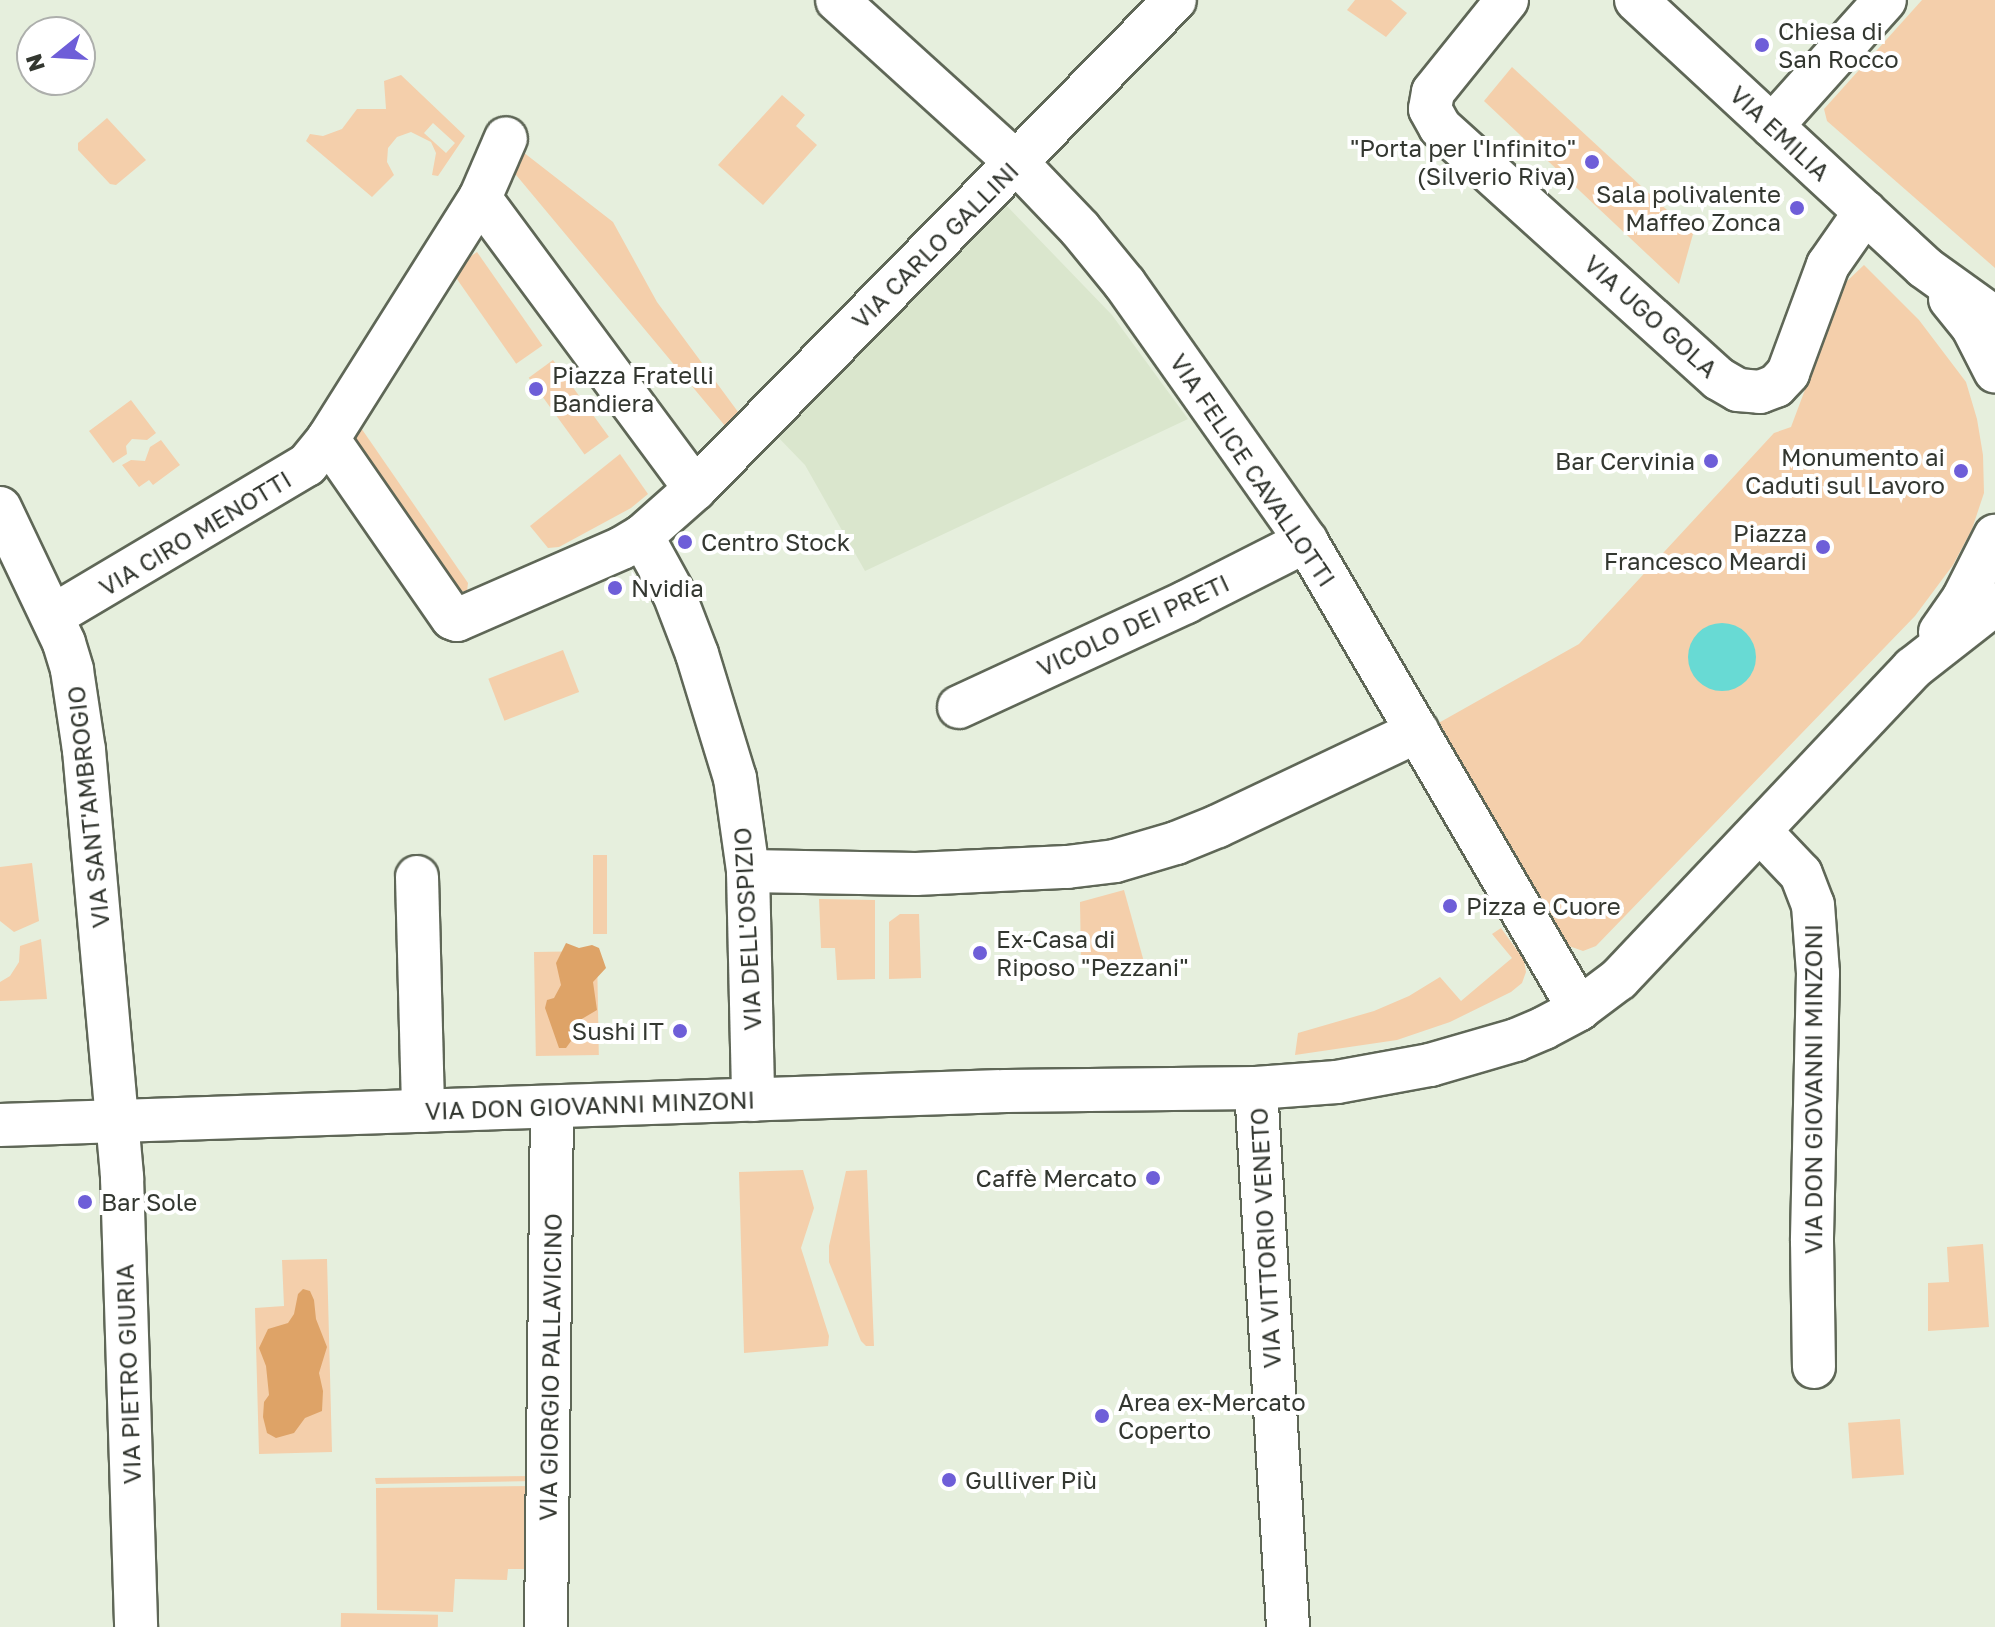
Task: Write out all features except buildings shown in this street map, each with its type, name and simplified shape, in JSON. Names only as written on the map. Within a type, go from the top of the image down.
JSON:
[{"type":"street","name":"VIA FELICE CAVALLOTTI","points":[[837,0],[1017,163],[1080,229],[1125,284],[1306,541],[1579,1009]]},
{"type":"street","name":"VIA CARLO GALLINI","points":[[695,489],[1175,0]]},
{"type":"street","name":"VIA UGO GOLA","points":[[1507,0],[1433,92],[1430,109],[1440,127],[1719,379],[1738,390],[1760,392],[1776,386],[1788,373],[1828,265],[1865,212]]},
{"type":"street","name":"VIA EMILIA","points":[[1636,0],[1924,267],[1995,318]]},
{"type":"street","points":[[1772,126],[1885,0]]},
{"type":"street","points":[[480,198],[695,489],[642,536],[457,620],[452,618],[328,439],[480,198],[506,138]]},
{"type":"street","name":"VIA EMILIA","points":[[1924,267],[1972,326],[1995,371]]},
{"type":"street","name":"VIA CIRO MENOTTI","points":[[54,615],[307,465],[328,439]]},
{"type":"street","name":"VIA SANT'AMBROGIO","points":[[0,508],[54,615],[72,670],[84,750],[124,1121]]},
{"type":"street","name":"VIA DELL'OSPIZIO","points":[[642,536],[674,594],[718,715],[735,778],[748,871],[753,1100]]},
{"type":"street","points":[[1913,668],[1963,599],[1995,536]]},
{"type":"street","name":"VICOLO DEI PRETI","points":[[959,707],[1186,602],[1306,541]]},
{"type":"street","name":"VIA DON GIOVANNI MINZONI","points":[[0,1125],[1006,1091],[1256,1088],[1337,1082],[1430,1065],[1516,1040],[1579,1009],[1619,979],[1913,668],[1995,604]]},
{"type":"street","name":"VIA DON GIOVANNI MINZONI","points":[[1913,668],[1959,640],[1995,631]]},
{"type":"street","points":[[748,871],[916,874],[1067,867],[1115,861],[1176,843],[1218,826],[1418,731]]},
{"type":"street","name":"VIA DON GIOVANNI MINZONI","points":[[1760,831],[1801,874],[1813,905],[1818,973],[1812,1241],[1814,1367]]},
{"type":"street","points":[[417,877],[423,1111]]},
{"type":"street","name":"VIA VITTORIO VENETO","points":[[1256,1088],[1288,1627]]},
{"type":"street","name":"VIA GIORGIO PALLAVICINO","points":[[546,1627],[552,1107]]},
{"type":"street","name":"VIA PIETRO GIURIA","points":[[124,1121],[136,1627]]},
{"type":"shaded area","points":[[1355,0],[1391,0],[1407,13],[1386,37],[1347,10]]},
{"type":"shaded area","points":[[1922,0],[1995,0],[1995,268],[1827,121],[1824,109]]},
{"type":"shaded area","points":[[1512,67],[1693,234],[1679,284],[1484,101]]},
{"type":"shaded area","points":[[401,75],[465,136],[438,176],[432,175],[436,153],[431,142],[411,132],[397,137],[388,148],[387,162],[394,175],[372,197],[306,141],[310,134],[323,136],[342,129],[357,109],[386,109],[384,81]],"holes":[[[433,123],[455,143],[446,153],[424,133]]]},
{"type":"shaded area","points":[[782,95],[805,115],[796,126],[817,145],[763,205],[718,165]]},
{"type":"shaded area","points":[[107,118],[146,160],[116,185],[110,184],[78,150],[78,143]]},
{"type":"shaded area","points":[[514,145],[613,222],[657,302],[744,420],[731,433],[507,164]]},
{"type":"shaded area","points":[[1003,202],[1112,315],[1188,419],[865,571],[805,465],[774,433]]},
{"type":"shaded area","points":[[477,252],[542,345],[516,364],[451,270]]},
{"type":"shaded area","points":[[1864,265],[1919,320],[1966,382],[1983,455],[1984,493],[1972,529],[1953,565],[1915,616],[1596,946],[1583,951],[1569,946],[1435,725],[1579,644],[1774,433],[1791,427],[1845,283]]},
{"type":"shaded area","points":[[553,360],[609,437],[585,454],[529,378]]},
{"type":"shaded area","points":[[131,400],[156,433],[147,440],[132,439],[126,446],[127,454],[113,463],[89,431]]},
{"type":"shaded area","points":[[359,425],[468,583],[467,591],[458,592],[348,437]]},
{"type":"shaded area","points":[[161,440],[180,465],[153,485],[149,480],[139,487],[122,465],[131,460],[145,461],[150,447]]},
{"type":"shaded area","points":[[620,454],[648,494],[631,508],[559,547],[548,548],[530,526]]},
{"type":"shaded area","points":[[563,650],[579,692],[504,721],[488,679]]},
{"type":"shaded area","points":[[593,855],[607,855],[607,934],[593,934]]},
{"type":"shaded area","points":[[32,863],[39,921],[14,932],[0,921],[0,867]]},
{"type":"shaded area","points":[[1124,890],[1144,962],[1081,961],[1080,902]]},
{"type":"shaded area","points":[[819,899],[875,900],[875,979],[837,980],[835,948],[821,948]]},
{"type":"shaded area","points":[[900,914],[919,914],[921,978],[889,979],[889,922]]},
{"type":"shaded area","points":[[1501,928],[1524,960],[1526,972],[1522,983],[1511,992],[1450,1022],[1397,1040],[1295,1055],[1298,1033],[1374,1011],[1409,996],[1440,977],[1461,1001],[1512,958],[1492,934]]},
{"type":"shaded area","points":[[41,939],[47,999],[0,1001],[0,982],[10,976],[19,962],[20,946]]},
{"type":"shaded area","points":[[566,943],[579,948],[592,945],[599,948],[606,968],[593,982],[597,1010],[575,1023],[577,1030],[574,1037],[566,1048],[559,1048],[545,1008],[547,1000],[554,998],[561,985],[556,963]]},
{"type":"shaded area","points":[[597,951],[599,1055],[536,1056],[534,952]]},
{"type":"shaded area","points":[[803,1170],[814,1208],[801,1248],[829,1336],[828,1346],[744,1353],[739,1172]]},
{"type":"shaded area","points":[[867,1170],[874,1346],[866,1346],[861,1341],[829,1262],[829,1246],[846,1171]]},
{"type":"shaded area","points":[[1983,1244],[1989,1327],[1928,1331],[1928,1283],[1949,1282],[1947,1247]]},
{"type":"shaded area","points":[[327,1259],[332,1452],[259,1454],[255,1308],[284,1306],[282,1260]]},
{"type":"shaded area","points":[[303,1289],[310,1291],[314,1300],[316,1319],[327,1347],[319,1373],[323,1391],[322,1411],[305,1418],[294,1433],[276,1438],[267,1433],[263,1417],[264,1402],[269,1395],[266,1366],[259,1348],[268,1329],[288,1323],[294,1314],[298,1294]]},
{"type":"shaded area","points":[[1900,1419],[1904,1475],[1852,1478],[1848,1423]]},
{"type":"shaded area","points":[[534,1476],[535,1481],[376,1484],[375,1478]]},
{"type":"shaded area","points":[[535,1486],[535,1569],[508,1569],[507,1580],[455,1579],[453,1612],[377,1610],[376,1488]]},
{"type":"shaded area","points":[[341,1613],[438,1615],[438,1627],[341,1627]]},
{"type":"water","points":[[1722,623],[1735,625],[1746,633],[1754,644],[1754,670],[1746,681],[1735,689],[1722,691],[1709,689],[1698,681],[1690,670],[1688,657],[1690,644],[1698,633],[1709,625]]},
{"type":"place","name":"Chiesa di San Rocco","points":[[1762,45]]},
{"type":"place","name":"\"Porta per l'Infinito\" (Silverio Riva)","points":[[1592,162]]},
{"type":"place","name":"Sala polivalente Maffeo Zonca","points":[[1797,208]]},
{"type":"place","name":"Piazza Fratelli Bandiera","points":[[536,389]]},
{"type":"place","name":"Bar Cervinia","points":[[1711,461]]},
{"type":"place","name":"Monumento ai Caduti sul Lavoro","points":[[1961,471]]},
{"type":"place","name":"Centro Stock","points":[[685,542]]},
{"type":"place","name":"Piazza Francesco Meardi","points":[[1823,547]]},
{"type":"place","name":"Nvidia","points":[[615,588]]},
{"type":"place","name":"Pizza e Cuore","points":[[1450,906]]},
{"type":"place","name":"Ex-Casa di Riposo \"Pezzani\"","points":[[980,953]]},
{"type":"place","name":"Sushi IT","points":[[680,1031]]},
{"type":"place","name":"Caffè Mercato","points":[[1153,1178]]},
{"type":"place","name":"Bar Sole","points":[[85,1202]]},
{"type":"place","name":"Area ex-Mercato Coperto","points":[[1102,1416]]},
{"type":"place","name":"Gulliver Più","points":[[949,1480]]}]
